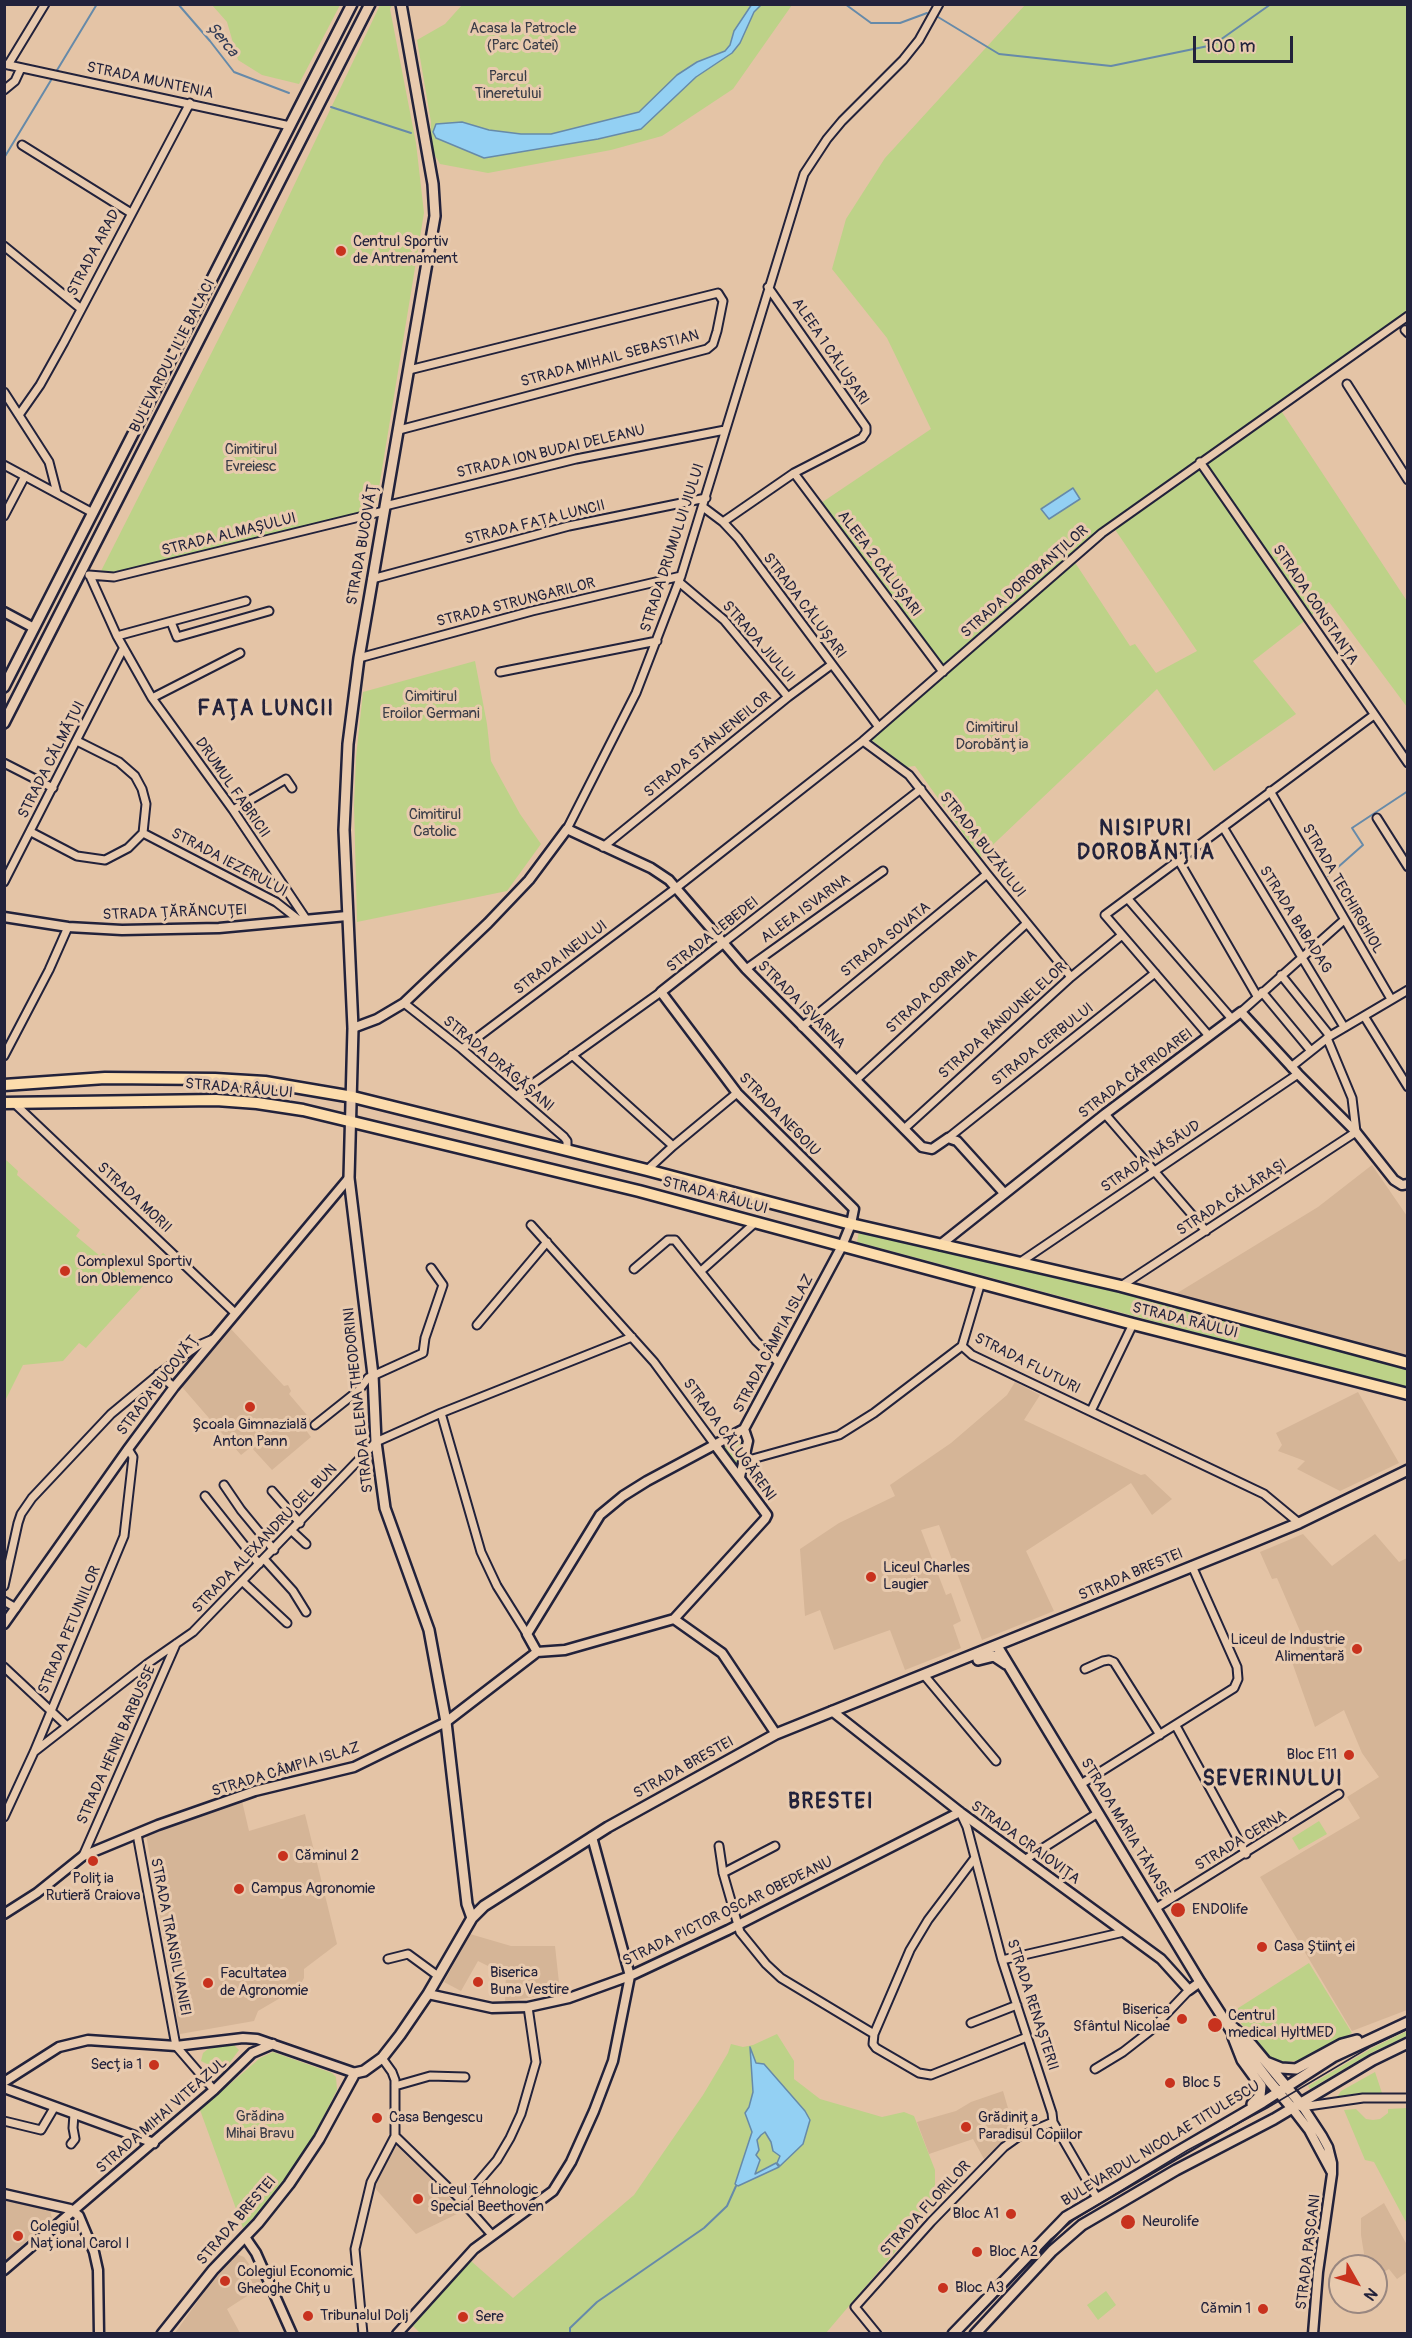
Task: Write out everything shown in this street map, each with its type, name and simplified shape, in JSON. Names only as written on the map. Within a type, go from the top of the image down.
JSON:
[{"type":"main road","name":"BULEVARDUL ILIE BALACI","points":[[4,687],[352,4]]},
{"type":"main road","name":"BULEVARDUL ILIE BALACI","points":[[4,723],[49,633],[85,573],[91,551],[370,4]]},
{"type":"main road","name":"STRADA BUCOVĂȚ","points":[[351,1121],[353,1028],[347,916],[345,797],[348,744],[372,579],[434,234],[435,200],[401,4]]},
{"type":"main road","points":[[77,544],[91,551]]},
{"type":"main road","name":"STRADA RÂULUI","points":[[4,1084],[105,1078],[214,1079],[265,1082],[353,1097],[647,1170],[851,1224],[1121,1286],[1407,1363]]},
{"type":"main road","name":"STRADA RÂULUI","points":[[9,1103],[216,1100],[281,1106],[639,1191],[1133,1324],[1407,1394]]},
{"type":"main road","name":"STRADA ELENA THEODORINI","points":[[351,1121],[349,1178],[373,1375],[376,1442],[385,1508],[429,1630],[446,1722],[468,1904],[472,1918]]},
{"type":"main road","name":"STRADA BRESTEI","points":[[162,2334],[213,2270],[273,2205],[303,2164],[355,2073],[364,2071],[382,2058],[408,2025],[428,1994],[472,1918],[493,1900],[592,1837],[776,1734],[1299,1523],[1407,1470]]},
{"type":"main road","name":"STRADA MARIA TĂNASE","points":[[998,1646],[1236,2038],[1299,2106]]},
{"type":"main road","points":[[939,1669],[952,1671],[991,1656],[998,1658],[1011,1668]]},
{"type":"main road","points":[[1266,2062],[1281,2068],[1296,2069],[1342,2044],[1369,2038],[1407,2022]]},
{"type":"main road","points":[[1228,2024],[1242,2060],[1262,2090],[1260,2096],[1242,2113]]},
{"type":"main road","name":"STRADA MARIA TĂNASE","points":[[1228,2024],[1241,2034],[1266,2062],[1283,2089]]},
{"type":"main road","name":"BULEVARDUL NICOLAE TITULESCU","points":[[953,2334],[1066,2217],[1283,2089],[1332,2057],[1369,2038]]},
{"type":"main road","name":"BULEVARDUL NICOLAE TITULESCU","points":[[975,2334],[1052,2252],[1082,2225],[1182,2166],[1299,2106],[1373,2060],[1407,2043]]},
{"type":"street","points":[[6,65],[45,4]]},
{"type":"street","name":"STRADA DRUMULUI JIULUI","points":[[353,1028],[377,1019],[404,1003],[488,923],[529,880],[567,829],[636,693],[680,579],[804,174],[842,121],[914,47],[939,4]]},
{"type":"street","name":"STRADA MUNTENIA","points":[[6,65],[290,126]]},
{"type":"street","points":[[4,90],[15,81],[21,68]]},
{"type":"street","name":"STRADA ARAD","points":[[19,415],[40,385],[190,103]]},
{"type":"street","points":[[22,145],[131,213]]},
{"type":"street","points":[[4,246],[80,308]]},
{"type":"street","name":"ALEEA 1 CĂLUȘARI","points":[[768,287],[866,427],[866,434],[862,438],[794,473]]},
{"type":"street","name":"STRADA MIHAIL SEBASTIAN","points":[[399,430],[707,349],[712,344],[717,331],[723,301],[718,293],[410,370]]},
{"type":"street","name":"STRADA DOROBANȚILOR","points":[[676,888],[863,741],[1102,533],[1407,316]]},
{"type":"street","points":[[1347,384],[1407,480]]},
{"type":"street","points":[[5,394],[49,462],[57,493]]},
{"type":"street","name":"STRADA ION BUDAI DELEANU","points":[[384,509],[576,459],[725,430]]},
{"type":"street","name":"STRADA CONSTANȚA","points":[[1200,462],[1407,763]]},
{"type":"street","points":[[4,465],[93,513]]},
{"type":"street","points":[[723,522],[794,473]]},
{"type":"street","name":"ALEEA 2 CĂLUȘARI","points":[[794,473],[943,672]]},
{"type":"street","points":[[4,516],[25,476]]},
{"type":"street","name":"STRADA FAȚA LUNCII","points":[[372,579],[569,526],[706,498]]},
{"type":"street","name":"STRADA CĂLUȘARI","points":[[703,507],[723,522],[738,538],[878,726]]},
{"type":"street","name":"STRADA ALMAȘULUI","points":[[85,573],[114,577],[384,509]]},
{"type":"street","name":"DRUMUL FABRICII","points":[[85,573],[123,649],[152,698],[233,810],[302,919]]},
{"type":"street","name":"STRADA STRUNGARILOR","points":[[359,658],[532,611],[680,579]]},
{"type":"street","name":"STRADA JIULUI","points":[[680,579],[724,620],[788,697]]},
{"type":"street","points":[[117,636],[246,601]]},
{"type":"street","points":[[171,622],[177,637],[269,611]]},
{"type":"street","points":[[4,612],[34,628],[49,633]]},
{"type":"street","points":[[500,672],[657,641]]},
{"type":"street","name":"STRADA CĂLMĂȚUI","points":[[4,882],[32,832],[123,649]]},
{"type":"street","points":[[152,698],[240,653]]},
{"type":"street","name":"STRADA STÂNJENEILOR","points":[[603,847],[788,697],[831,665]]},
{"type":"street","points":[[1209,1036],[1105,915],[1374,715]]},
{"type":"street","points":[[32,832],[77,856],[105,860],[128,848],[143,833],[146,804],[135,776],[119,762],[77,741]]},
{"type":"street","name":"STRADA BUZĂULUI","points":[[863,741],[909,775],[1071,976]]},
{"type":"street","points":[[4,763],[53,788]]},
{"type":"street","points":[[233,810],[286,779],[291,788]]},
{"type":"street","name":"STRADA LEBEDEI","points":[[517,1095],[662,992],[921,789]]},
{"type":"street","name":"STRADA TECHIRGHIOL","points":[[1270,791],[1391,999]]},
{"type":"street","points":[[1377,818],[1407,867]]},
{"type":"street","name":"STRADA BABADAG","points":[[1223,827],[1344,1027]]},
{"type":"street","name":"STRADA ISVARNA","points":[[567,829],[651,868],[669,880],[746,969],[904,1129],[927,1149],[932,1149],[948,1138]]},
{"type":"street","name":"STRADA IEZERULUI","points":[[143,833],[276,902],[302,919]]},
{"type":"street","points":[[1179,861],[1259,994],[1311,1051]]},
{"type":"street","name":"ALEEA ISVARNA","points":[[746,969],[883,871]]},
{"type":"street","name":"STRADA SOVATA","points":[[802,1027],[987,874]]},
{"type":"street","name":"STRADA INEULUI","points":[[462,1049],[676,888]]},
{"type":"street","points":[[1128,899],[1232,1019]]},
{"type":"street","name":"STRADA ȚĂRĂNCUȚEI","points":[[4,917],[96,929],[219,928],[347,916]]},
{"type":"street","name":"STRADA CĂPRIOAREI","points":[[940,1245],[1105,1114],[1241,1012],[1344,920]]},
{"type":"street","name":"STRADA CORABIA","points":[[856,1080],[1026,923]]},
{"type":"street","points":[[4,1056],[50,970],[68,927]]},
{"type":"street","name":"STRADA RÂNDUNELELOR","points":[[904,1129],[1071,976],[1122,934]]},
{"type":"street","name":"STRADA CERBULUI","points":[[948,1138],[1155,973]]},
{"type":"street","points":[[1281,975],[1329,1037],[1352,1098],[1356,1132]]},
{"type":"street","name":"STRADA NĂSĂUD","points":[[1019,1263],[1154,1171],[1294,1070],[1311,1051],[1329,1037],[1407,990]]},
{"type":"street","name":"STRADA NEGOIU","points":[[662,992],[737,1093],[801,1159],[851,1204],[854,1209],[851,1224]]},
{"type":"street","name":"STRADA DRĂGĂȘANI","points":[[404,1003],[517,1095],[564,1137],[567,1141],[567,1150]]},
{"type":"street","points":[[1241,1012],[1294,1070],[1356,1132],[1394,1180],[1402,1185],[1407,1184]]},
{"type":"street","points":[[1364,1016],[1407,1087]]},
{"type":"street","points":[[572,1055],[673,1146]]},
{"type":"street","points":[[647,1170],[737,1093]]},
{"type":"street","name":"STRADA MORII","points":[[9,1103],[236,1313]]},
{"type":"street","points":[[1105,1114],[1206,1231]]},
{"type":"street","name":"STRADA CĂLĂRAȘI","points":[[1121,1286],[1356,1132]]},
{"type":"street","points":[[948,1138],[957,1141],[1004,1193]]},
{"type":"street","name":"STRADA BUCOVĂȚ","points":[[4,1624],[174,1387],[349,1178]]},
{"type":"street","points":[[701,1271],[756,1222]]},
{"type":"street","name":"STRADA CÂMPIA ISLAZ","points":[[527,1634],[600,1515],[623,1496],[647,1481],[744,1429],[851,1224]]},
{"type":"street","name":"STRADA CĂLUGĂRENI","points":[[531,1225],[671,1383],[767,1515],[674,1619]]},
{"type":"street","points":[[634,1269],[671,1239],[675,1240],[756,1341],[779,1364]]},
{"type":"street","points":[[477,1326],[547,1242]]},
{"type":"street","points":[[315,1425],[357,1392],[366,1379],[423,1353],[425,1338],[443,1285],[431,1268]]},
{"type":"street","points":[[962,1346],[981,1282]]},
{"type":"street","points":[[1091,1411],[1133,1324]]},
{"type":"street","name":"STRADA ALEXANDRU CEL BUN","points":[[34,1752],[193,1632],[376,1442],[441,1413],[632,1337]]},
{"type":"street","points":[[4,1586],[18,1523],[25,1508],[111,1414],[158,1374],[199,1345],[213,1339]]},
{"type":"street","name":"STRADA FLUTURI","points":[[745,1461],[839,1435],[874,1413],[962,1346],[972,1355],[1264,1494],[1299,1523]]},
{"type":"street","points":[[158,1374],[174,1387]]},
{"type":"street","points":[[441,1413],[464,1485],[481,1552],[497,1586],[537,1652],[564,1650],[674,1619],[722,1653],[776,1734]]},
{"type":"street","points":[[740,1477],[748,1441],[744,1429]]},
{"type":"street","name":"STRADA PETUNIILOR","points":[[4,1817],[34,1752],[124,1536],[133,1457],[128,1449]]},
{"type":"street","points":[[224,1485],[274,1550]]},
{"type":"street","points":[[272,1491],[300,1523]]},
{"type":"street","points":[[205,1496],[262,1561],[294,1592],[306,1612]]},
{"type":"street","points":[[292,1531],[306,1544]]},
{"type":"street","points":[[1081,1784],[1231,1691],[1238,1679],[1237,1667],[1192,1566]]},
{"type":"street","points":[[242,1581],[287,1623]]},
{"type":"street","points":[[4,1601],[16,1608]]},
{"type":"street","name":"STRADA HENRI BARBUSSE","points":[[83,1856],[176,1644]]},
{"type":"street","name":"STRADA CÂMPIA ISLAZ","points":[[4,1914],[37,1893],[83,1856],[255,1791],[354,1767],[446,1722],[537,1652]]},
{"type":"street","points":[[1085,1669],[1103,1661],[1114,1662],[1160,1735]]},
{"type":"street","points":[[4,1667],[67,1726]]},
{"type":"street","points":[[924,1675],[996,1761]]},
{"type":"street","name":"STRADA CRAIOVIȚA","points":[[832,1711],[960,1812],[1161,1959],[1189,1990]]},
{"type":"street","points":[[1176,1726],[1246,1854]]},
{"type":"street","name":"STRADA CERNA","points":[[1156,1908],[1339,1794]]},
{"type":"street","name":"STRADA RENAȘTERII","points":[[960,1812],[967,1827],[1002,1960],[1053,2122],[1097,2198]]},
{"type":"street","name":"STRADA PICTOR OSCAR OBEDEANU","points":[[428,1994],[492,2008],[528,2007],[569,1998],[630,1976],[739,1925],[960,1812]]},
{"type":"street","points":[[1026,1859],[1098,1813]]},
{"type":"street","name":"STRADA TRANSILVANIEI","points":[[137,1834],[176,2046]]},
{"type":"street","points":[[398,2334],[474,2249],[554,2191],[594,2111],[613,2061],[630,1976],[592,1837]]},
{"type":"street","points":[[719,1846],[723,1873],[739,1925],[743,1935],[766,1964],[781,1978],[874,2034]]},
{"type":"street","points":[[723,1873],[775,1846]]},
{"type":"street","points":[[974,1859],[928,1920],[910,1950],[873,2040],[876,2048],[925,2075],[932,2075],[1027,2037]]},
{"type":"street","points":[[1002,1960],[1124,1932]]},
{"type":"street","points":[[388,1959],[408,1954],[438,1976]]},
{"type":"street","points":[[1095,2069],[1123,2052],[1150,2031],[1189,1990],[1200,1982]]},
{"type":"street","points":[[971,2023],[1017,2005]]},
{"type":"street","points":[[462,2201],[497,2160],[521,2114],[536,2062],[528,2007]]},
{"type":"street","points":[[4,2082],[59,2047],[88,2040],[176,2046],[243,2038],[257,2039],[355,2073]]},
{"type":"street","name":"STRADA MIHAI VITEAZUL","points":[[4,2270],[154,2143],[252,2053],[273,2044]]},
{"type":"street","points":[[176,2046],[214,2090]]},
{"type":"street","points":[[363,2334],[355,2248],[371,2182],[395,2136],[394,2076],[382,2058]]},
{"type":"street","points":[[395,2086],[430,2076],[465,2078]]},
{"type":"street","points":[[4,2088],[154,2143]]},
{"type":"street","points":[[1299,2106],[1363,2098],[1407,2097]]},
{"type":"street","name":"STRADA PAȘCANI","points":[[1299,2106],[1332,2174],[1318,2272],[1313,2334]]},
{"type":"street","points":[[4,2121],[41,2130],[54,2108]]},
{"type":"street","points":[[71,2144],[75,2139],[74,2114]]},
{"type":"street","name":"STRADA FLORILOR","points":[[877,2334],[855,2307],[931,2222],[1004,2146],[1018,2137],[1053,2122]]},
{"type":"street","points":[[395,2136],[462,2201],[492,2235]]},
{"type":"street","points":[[4,2194],[74,2211],[81,2220],[94,2252],[98,2270],[99,2334]]},
{"type":"street","points":[[245,2237],[256,2253],[292,2334]]},
{"type":"shaded area","points":[[1372,1165],[1407,1216],[1407,1360],[1174,1295],[1318,1207]]},
{"type":"shaded area","name":"Școala Gimnazială Anton Pann","points":[[231,1329],[284,1386],[288,1385],[291,1391],[289,1394],[312,1421],[305,1429],[311,1437],[272,1470],[251,1447],[241,1455],[182,1387]]},
{"type":"shaded area","points":[[1015,1382],[1040,1395],[1024,1420],[1141,1475],[1145,1474],[1172,1499],[1152,1515],[1131,1483],[1026,1551],[1054,1611],[982,1640],[939,1525],[921,1530],[946,1595],[951,1593],[961,1621],[953,1625],[961,1648],[905,1670],[890,1630],[834,1650],[820,1610],[805,1616],[800,1549],[839,1523],[895,1496],[890,1485],[951,1443],[1007,1395]]},
{"type":"shaded area","points":[[1358,1392],[1399,1463],[1340,1491],[1297,1469],[1305,1461],[1278,1451],[1282,1445],[1276,1433]]},
{"type":"shaded area","points":[[1303,1534],[1332,1566],[1375,1534],[1399,1562],[1407,1558],[1407,2010],[1352,2031],[1260,1877],[1360,1818],[1347,1797],[1379,1777],[1362,1753],[1344,1710],[1315,1727],[1292,1662],[1307,1653],[1306,1645],[1277,1578],[1272,1579],[1260,1552]]},
{"type":"shaded area","name":"Campus Agronomie","points":[[242,1801],[249,1831],[305,1814],[337,1944],[304,1969],[304,1978],[299,1987],[258,2011],[254,2021],[180,2034],[146,1834]]},
{"type":"shaded area","points":[[470,1934],[511,1946],[555,1946],[560,1992],[505,2002],[506,1975],[478,1961],[461,1991],[444,1982]]},
{"type":"shaded area","name":"Grădinița Paradisul Copiilor","points":[[1003,2091],[1015,2132],[984,2159],[973,2139],[929,2154],[917,2122],[956,2111],[971,2102]]},
{"type":"shaded area","name":"Liceul Tehnologic Special Beethoven","points":[[396,2145],[463,2211],[416,2234],[374,2187]]},
{"type":"shaded area","name":"Colegiul Național Carol I","points":[[5,2201],[50,2209],[52,2219],[5,2260]]},
{"type":"shaded area","points":[[1384,2203],[1407,2245],[1407,2272],[1397,2279],[1388,2270],[1388,2254],[1364,2254],[1361,2218]]},
{"type":"shaded area","points":[[236,2254],[244,2257],[264,2285],[227,2309],[240,2333],[175,2333],[205,2291]]},
{"type":"green space","points":[[212,5],[340,5],[299,84],[262,75],[238,60],[227,22]]},
{"type":"green space","name":"Cimitirul Evreiesc","points":[[380,5],[392,5],[390,9],[416,143],[424,213],[375,512],[114,577],[100,573],[258,261]]},
{"type":"green space","name":"Parcul Tineretului","points":[[462,5],[792,5],[733,89],[662,136],[611,150],[488,173],[440,164],[430,147],[431,122],[417,40],[445,24]]},
{"type":"green space","name":"Cimitirul Dorobănția","points":[[1025,5],[1407,5],[1407,319],[1278,406],[1407,601],[1407,707],[1329,602],[1253,661],[1296,714],[1214,771],[1157,689],[980,857],[915,766],[907,767],[870,739],[1059,572],[943,665],[821,503],[931,429],[887,338],[832,269],[846,219],[885,158]],"holes":[[[1114,528],[1197,651],[1156,673],[1135,644],[1130,646],[1074,561]]]},
{"type":"green space","name":"Cimitirul Catolic","points":[[475,661],[487,724],[491,761],[520,814],[541,844],[507,891],[357,922],[354,805],[356,757],[363,692]]},
{"type":"green space","name":"Complexul Sportiv Ion Oblemenco","points":[[5,1159],[18,1171],[17,1175],[80,1230],[76,1236],[100,1256],[103,1253],[143,1286],[86,1348],[79,1343],[63,1361],[23,1365],[5,1401]]},
{"type":"green space","points":[[859,1231],[1135,1295],[1407,1368],[1407,1389],[857,1242]]},
{"type":"green space","points":[[742,1437],[746,1440],[739,1465],[735,1466],[722,1447]]},
{"type":"green space","points":[[1319,1821],[1327,1834],[1299,1850],[1292,1838]]},
{"type":"green space","points":[[1309,1963],[1352,2033],[1303,2060],[1286,2062],[1268,2058],[1232,2012]]},
{"type":"green space","points":[[1407,2031],[1407,2036],[1373,2052],[1310,2089],[1308,2086],[1372,2048]]},
{"type":"green space","points":[[777,2034],[794,2061],[794,2079],[820,2099],[882,2117],[904,2112],[914,2116],[935,2170],[935,2192],[929,2212],[826,2333],[421,2334],[413,2326],[471,2261],[513,2298],[634,2195],[703,2095],[731,2044],[743,2047],[753,2045]]},
{"type":"green space","points":[[233,2044],[239,2050],[228,2065],[215,2068],[201,2061],[203,2053],[208,2049]]},
{"type":"green space","name":"Grădina Mihai Bravu","points":[[273,2052],[332,2073],[336,2077],[337,2090],[314,2135],[294,2167],[258,2213],[243,2228],[200,2110],[260,2058]]},
{"type":"green space","points":[[1375,2072],[1382,2093],[1359,2093],[1337,2097],[1341,2091]]},
{"type":"green space","points":[[1408,2108],[1407,2224],[1374,2162],[1365,2160],[1344,2110],[1356,2109],[1366,2119],[1373,2120],[1380,2119],[1388,2113],[1388,2109]]},
{"type":"green space","points":[[1106,2291],[1116,2305],[1098,2320],[1087,2305]]},
{"type":"water","points":[[752,4],[761,5],[754,12],[740,43],[732,53],[696,77],[641,129],[598,139],[484,158],[436,138],[433,132],[436,124],[462,122],[489,130],[521,134],[551,134],[639,112],[677,75],[697,62],[725,51],[730,45],[734,31]]},
{"type":"water","points":[[1073,488],[1080,499],[1049,519],[1041,509]]},
{"type":"water","points":[[750,2047],[756,2063],[764,2064],[805,2111],[810,2120],[803,2144],[780,2166],[777,2163],[780,2156],[773,2151],[765,2132],[761,2135],[757,2140],[759,2150],[756,2155],[760,2160],[755,2174],[776,2163],[779,2167],[738,2186],[735,2184],[752,2132],[745,2113],[753,2092]]},
{"type":"waterway","points":[[4,158],[97,4]]},
{"type":"waterway","name":"Șerca","points":[[178,4],[234,72],[289,93]]},
{"type":"waterway","points":[[845,4],[871,23],[900,23],[927,13]]},
{"type":"waterway","points":[[938,17],[999,54],[1111,66],[1213,45],[1271,4]]},
{"type":"waterway","name":"Șerca","points":[[331,107],[411,133]]},
{"type":"waterway","points":[[1328,876],[1363,845],[1352,828],[1408,791]]},
{"type":"waterway","points":[[570,2334],[570,2328],[597,2302],[704,2228],[727,2206],[736,2186]]},
{"type":"tram line","points":[[961,2334],[1051,2239],[1075,2219],[1188,2150],[1267,2108],[1370,2047],[1408,2029]]},
{"type":"place","name":"Centrul Sportiv de Antrenament","points":[[341,251]]},
{"type":"place","name":"Complexul Sportiv Ion Oblemenco","points":[[65,1271]]},
{"type":"place","name":"Școala Gimnazială Anton Pann","points":[[250,1407]]},
{"type":"place","name":"Liceul Charles Laugier","points":[[871,1577]]},
{"type":"place","name":"Liceul de Industrie Alimentară","points":[[1357,1649]]},
{"type":"place","name":"Bloc E11","points":[[1349,1755]]},
{"type":"place","name":"Căminul 2","points":[[283,1856]]},
{"type":"place","name":"Poliția Rutieră Craiova","points":[[93,1861]]},
{"type":"place","name":"Campus Agronomie","points":[[239,1889]]},
{"type":"place","name":"ENDOlife","points":[[1178,1910]]},
{"type":"place","name":"Casa Științei","points":[[1262,1947]]},
{"type":"place","name":"Biserica Buna Vestire","points":[[478,1982]]},
{"type":"place","name":"Facultatea de Agronomie","points":[[208,1983]]},
{"type":"place","name":"Biserica Sfântul Nicolae","points":[[1182,2019]]},
{"type":"place","name":"Centrul medical HyltMED","points":[[1215,2025]]},
{"type":"place","name":"Secția 1","points":[[154,2065]]},
{"type":"place","name":"Bloc 5","points":[[1170,2083]]},
{"type":"place","name":"Casa Bengescu","points":[[377,2118]]},
{"type":"place","name":"Grădinița Paradisul Copiilor","points":[[966,2127]]},
{"type":"place","name":"Liceul Tehnologic Special Beethoven","points":[[418,2199]]},
{"type":"place","name":"Bloc A1","points":[[1011,2214]]},
{"type":"place","name":"Neurolife","points":[[1128,2222]]},
{"type":"place","name":"Colegiul Național Carol I","points":[[18,2236]]},
{"type":"place","name":"Bloc A2","points":[[977,2252]]},
{"type":"place","name":"Colegiul Economic Gheoghe Chițu","points":[[225,2281]]},
{"type":"place","name":"Bloc A3","points":[[943,2288]]},
{"type":"place","name":"Cămin 1","points":[[1263,2309]]},
{"type":"place","name":"Tribunalul Dolj","points":[[308,2316]]},
{"type":"place","name":"Sere","points":[[463,2317]]},
{"type":"district","name":"FAȚA LUNCII","points":[[266,710]]},
{"type":"district","name":"NISIPURI DOROBĂNȚIA","points":[[1146,842]]},
{"type":"district","name":"SEVERINULUI","points":[[1273,1780]]},
{"type":"district","name":"BRESTEI","points":[[831,1803]]},
{"type":"park label","name":"Acasa la Patrocle (Parc Catei)","points":[[523,38]]},
{"type":"park label","name":"Cimitirul Eroilor Germani","points":[[431,706]]}]
